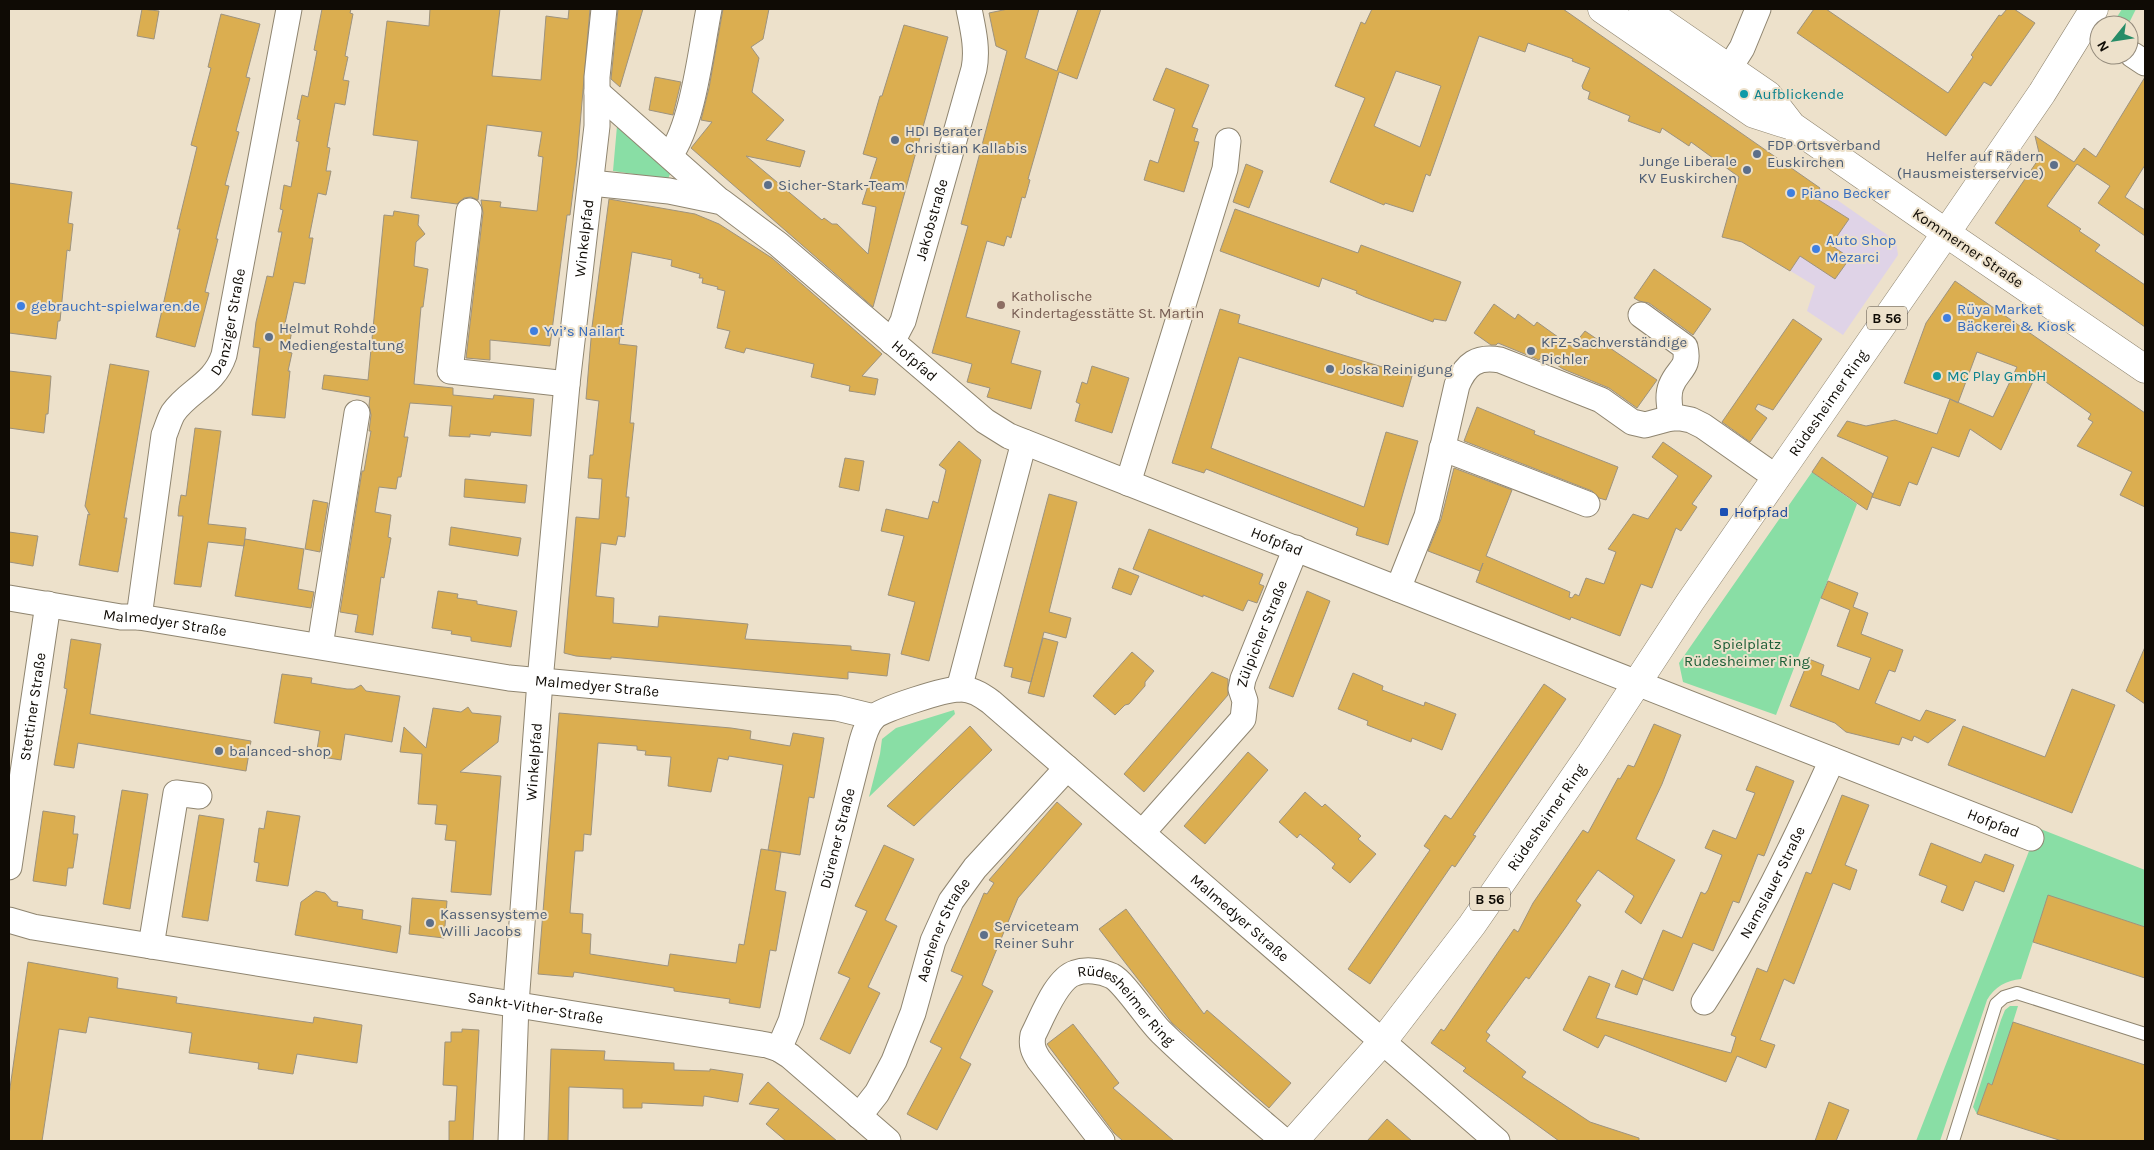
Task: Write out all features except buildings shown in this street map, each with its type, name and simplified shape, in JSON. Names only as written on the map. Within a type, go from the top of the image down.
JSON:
[{"type":"main road","name":"Kommerner Straße","points":[[1602,9],[1723,78]]},
{"type":"main road","name":"Kommerner Straße","points":[[1643,9],[1723,78],[1754,114],[1792,126],[2145,369]]},
{"type":"main road","name":"Rüdesheimer Ring","points":[[1294,1141],[1383,1041],[1472,925],[1591,753],[1776,478],[2042,93],[2088,19]]},
{"type":"street","name":"Danziger Straße","points":[[139,617],[164,435],[174,412],[211,378],[224,355],[290,9]]},
{"type":"street","name":"Winkelpfad","points":[[511,1141],[516,1004],[540,681],[567,384],[597,126],[597,92],[604,9]]},
{"type":"street","points":[[670,155],[678,144],[687,116],[708,9]]},
{"type":"street","name":"Jakobstraße","points":[[892,342],[903,321],[974,70],[976,60],[975,40],[969,9]]},
{"type":"street","points":[[1723,78],[1742,48],[1758,9]]},
{"type":"street","name":"Hofpfad","points":[[597,92],[722,202],[778,244],[1000,432],[2031,838]]},
{"type":"street","points":[[1128,482],[1225,169],[1228,141]]},
{"type":"street","name":"Hofpfad","points":[[591,183],[669,191],[722,202]]},
{"type":"street","points":[[469,211],[450,371],[567,384]]},
{"type":"street","points":[[1641,315],[1685,347],[1688,358],[1686,364],[1671,385],[1668,399],[1671,418]]},
{"type":"street","points":[[1398,589],[1427,516],[1457,385],[1464,370],[1485,358],[1500,360],[1601,400],[1632,422],[1645,425],[1671,418],[1691,420],[1703,426],[1776,478]]},
{"type":"street","points":[[320,646],[358,413]]},
{"type":"street","points":[[874,717],[886,710],[970,692],[1024,442]]},
{"type":"street","points":[[1442,448],[1587,504]]},
{"type":"street","name":"Zülpicher Straße","points":[[1142,833],[1243,719],[1245,701],[1241,690],[1243,680],[1296,548]]},
{"type":"street","name":"Malmedyer Straße","points":[[9,598],[121,617],[139,617],[320,646],[500,677],[836,708],[874,717]]},
{"type":"street","name":"Stettiner Straße","points":[[9,867],[48,604]]},
{"type":"street","name":"Malmedyer Straße","points":[[970,692],[1067,768],[1497,1141]]},
{"type":"street","name":"Dürener Straße","points":[[779,1049],[791,1022],[863,737],[874,717]]},
{"type":"street","name":"Namslauer Straße","points":[[1704,1002],[1754,922],[1832,760]]},
{"type":"street","name":"Aachener Straße","points":[[860,1116],[877,1093],[894,1061],[913,1013],[933,941],[951,902],[975,868],[1067,768]]},
{"type":"street","points":[[151,946],[176,792],[199,796]]},
{"type":"street","name":"Sankt-Vither-Straße","points":[[9,920],[33,927],[754,1042],[779,1049],[888,1141]]},
{"type":"street","name":"Rüdesheimer Ring","points":[[1102,1141],[1039,1060],[1031,1043],[1033,1035],[1059,986],[1073,973],[1089,970],[1112,976],[1124,987],[1142,1012],[1161,1032],[1284,1141]]},
{"type":"lane","points":[[1953,1141],[1996,1004],[2004,997],[2017,993],[2145,1034]]},
{"type":"shaded area","points":[[1820,188],[1896,241],[1898,255],[1843,335],[1807,311],[1815,286],[1776,262]]},
{"type":"green space","points":[[2122,9],[2136,9],[2133,15],[2118,15]]},
{"type":"green space","points":[[617,126],[624,127],[672,169],[668,179],[613,171]]},
{"type":"green space","name":"Spielplatz Rüdesheimer Ring","points":[[1812,472],[1857,504],[1776,715],[1683,682],[1679,663]]},
{"type":"green space","points":[[954,710],[955,714],[869,797],[882,739],[896,728]]},
{"type":"green space","points":[[2038,828],[2145,870],[2145,927],[2048,896],[2021,979],[2001,985],[1993,991],[1987,1000],[1940,1141],[1916,1141]]},
{"type":"green space","points":[[2010,1006],[2018,1006],[2003,1054],[2145,1100],[2145,1134],[1988,1083],[1977,1114],[1973,1107],[2001,1020],[2005,1010]]},
{"type":"place","name":"Aufblickende","points":[[1744,94]]},
{"type":"place","name":"HDI Berater Christian Kallabis","points":[[895,140]]},
{"type":"place","name":"FDP Ortsverband Euskirchen","points":[[1757,154]]},
{"type":"place","name":"Helfer auf Rädern (Hausmeisterservice)","points":[[2054,165]]},
{"type":"place","name":"Junge Liberale KV Euskirchen","points":[[1747,170]]},
{"type":"place","name":"Sicher-Stark-Team","points":[[768,185]]},
{"type":"place","name":"Piano Becker","points":[[1791,193]]},
{"type":"place","name":"Auto Shop Mezarci","points":[[1816,249]]},
{"type":"place","name":"Katholische Kindertagesstätte St. Martin","points":[[1001,305]]},
{"type":"place","name":"gebraucht-spielwaren.de","points":[[21,306]]},
{"type":"place","name":"Rüya Market Bäckerei & Kiosk","points":[[1947,318]]},
{"type":"place","name":"Yvi’s Nailart","points":[[534,331]]},
{"type":"place","name":"Helmut Rohde Mediengestaltung","points":[[269,337]]},
{"type":"place","name":"KFZ-Sachverständige Pichler","points":[[1531,351]]},
{"type":"place","name":"Joska Reinigung","points":[[1330,369]]},
{"type":"place","name":"MC Play GmbH","points":[[1937,376]]},
{"type":"place","name":"Hofpfad","points":[[1724,512]]},
{"type":"place","name":"balanced-shop","points":[[219,751]]},
{"type":"place","name":"Kassensysteme Willi Jacobs","points":[[430,923]]},
{"type":"place","name":"Serviceteam Reiner Suhr","points":[[984,935]]}]
